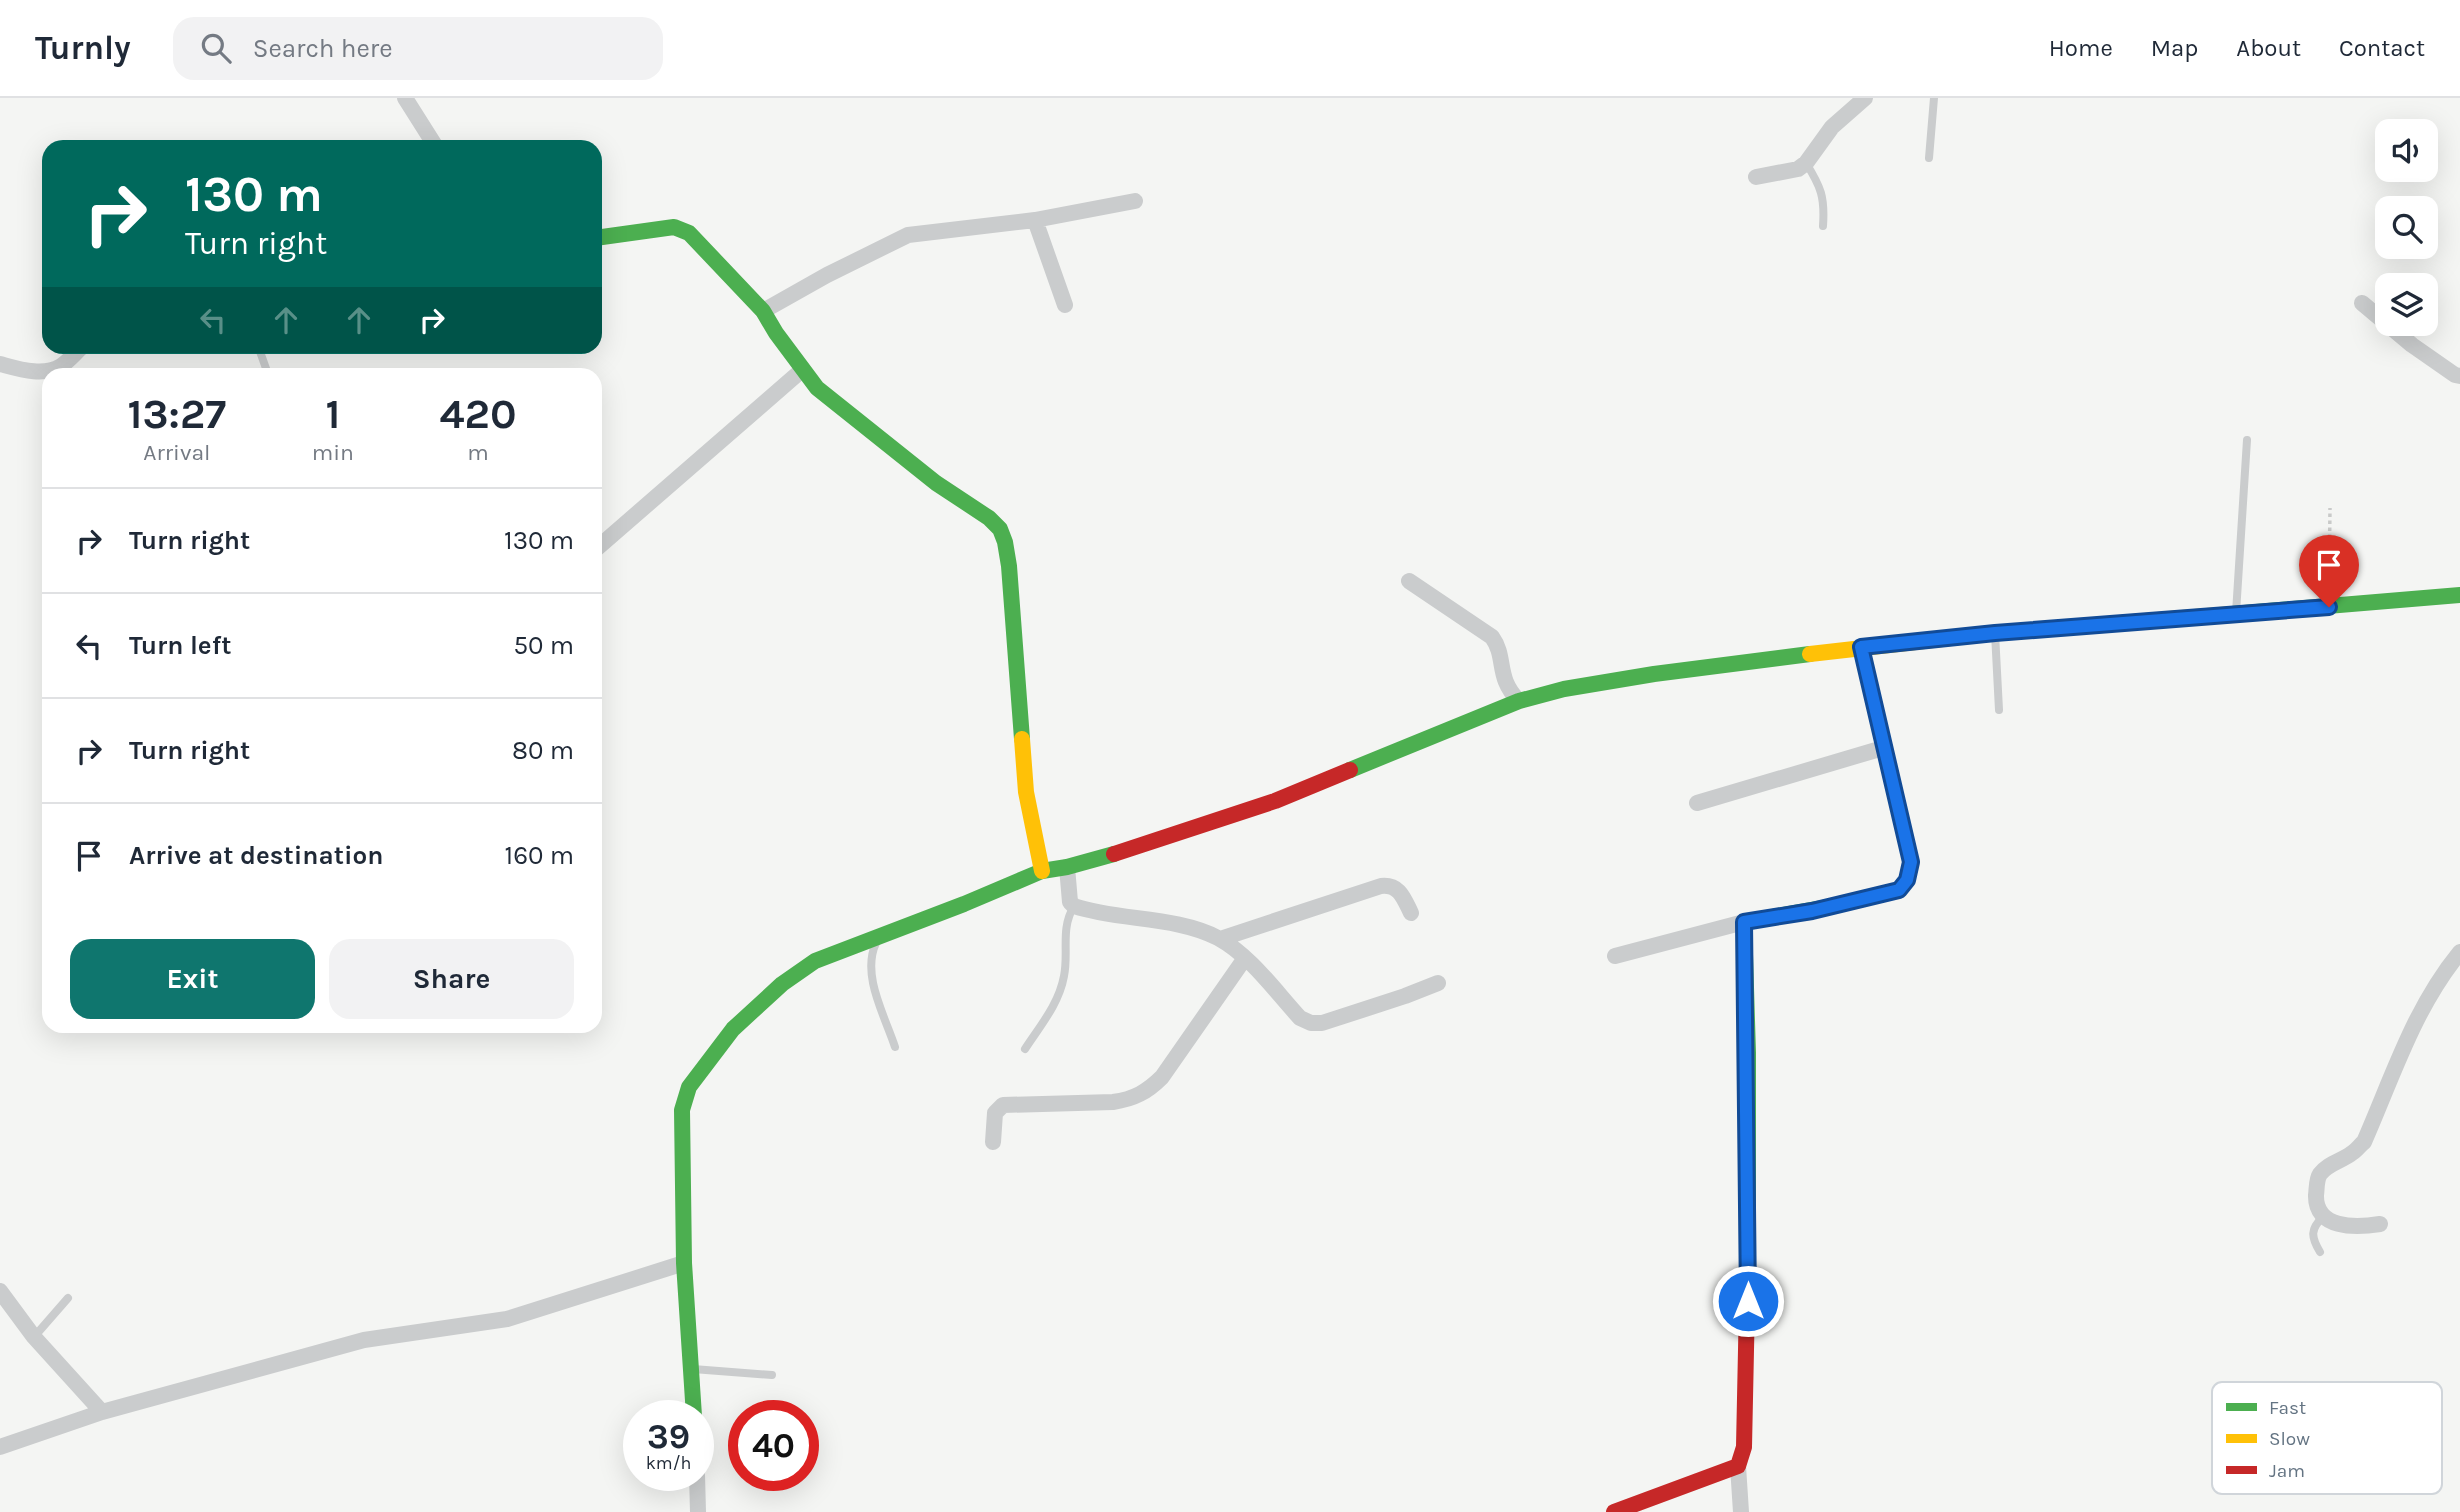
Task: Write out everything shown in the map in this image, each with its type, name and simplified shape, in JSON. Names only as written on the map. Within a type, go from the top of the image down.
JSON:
[{"type":"street","points":[[405,98],[432,140]]},
{"type":"street","points":[[1756,177],[1798,169],[1806,163],[1832,127],[1865,98]]},
{"type":"street","points":[[763,311],[908,234],[1035,220],[1135,201]]},
{"type":"street","points":[[1035,220],[1065,305]]},
{"type":"street","points":[[602,237],[674,227],[689,233],[763,311],[817,388],[936,483],[989,518],[1000,529],[1009,566],[1026,792],[1042,871]]},
{"type":"street","points":[[2362,303],[2412,345],[2460,376]]},
{"type":"street","points":[[54,368],[61,366],[74,354]]},
{"type":"street","points":[[0,364],[33,372],[42,371]]},
{"type":"street","points":[[602,544],[802,370]]},
{"type":"street","points":[[1409,581],[1492,637],[1498,648],[1506,684],[1519,701]]},
{"type":"street","points":[[694,1400],[684,1264],[682,1111],[689,1087],[733,1030],[782,984],[816,961],[1042,871],[1140,847],[1275,801],[1519,701],[1564,690],[1654,674],[1861,647],[1995,633],[2460,595]]},
{"type":"street","points":[[1615,956],[1744,922],[1812,911],[1899,890],[1907,880],[1911,862],[1861,647]]},
{"type":"street","points":[[1697,803],[1883,748]]},
{"type":"street","points":[[1067,867],[1070,902],[1074,906],[1166,923],[1220,939],[1245,958],[1300,1018],[1311,1023],[1322,1023],[1438,983]]},
{"type":"street","points":[[1220,939],[1381,886],[1396,888],[1411,913]]},
{"type":"street","points":[[1741,1512],[1738,1466],[1744,1447],[1748,1325],[1747,1007],[1744,922]]},
{"type":"street","points":[[2380,1224],[2366,1227],[2338,1224],[2323,1217],[2316,1200],[2319,1175],[2331,1164],[2353,1153],[2364,1142],[2413,1028],[2439,978],[2460,952]]},
{"type":"street","points":[[993,1142],[995,1113],[1003,1105],[1114,1102],[1128,1100],[1150,1089],[1163,1077],[1245,958]]},
{"type":"street","points":[[0,1447],[102,1412],[363,1340],[507,1319],[684,1264]]},
{"type":"street","points":[[0,1291],[34,1337],[102,1412]]},
{"type":"street","points":[[1614,1512],[1738,1466]]},
{"type":"street","points":[[697,1491],[698,1512]]},
{"type":"lane","points":[[1929,158],[1934,98]]},
{"type":"lane","points":[[1806,163],[1824,202],[1823,226]]},
{"type":"lane","points":[[2236,613],[2247,440]]},
{"type":"lane","points":[[1995,633],[1999,710]]},
{"type":"lane","points":[[1025,1049],[1060,992],[1067,962],[1066,927],[1074,906]]},
{"type":"lane","points":[[882,934],[874,945],[871,958],[872,980],[895,1047]]},
{"type":"lane","points":[[2320,1252],[2312,1231],[2323,1217]]},
{"type":"lane","points":[[34,1337],[68,1298]]},
{"type":"lane","points":[[693,1369],[772,1375]]},
{"type":"path","points":[[2329,607],[2330,508]]},
{"type":"traffic: fast","points":[[602,237],[674,227],[689,233],[763,311],[817,388],[936,483],[989,518],[1000,529],[1009,566],[1022,739]]},
{"type":"traffic: fast","points":[[2232,614],[2460,595]]},
{"type":"traffic: fast","points":[[1350,770],[1519,701],[1564,689],[1654,674],[1810,654]]},
{"type":"traffic: fast","points":[[693,1400],[684,1263],[682,1110],[689,1087],[733,1029],[782,984],[815,961],[1042,871],[1114,854]]},
{"type":"traffic: fast","points":[[1748,1253],[1748,1053],[1744,922],[1833,906]]},
{"type":"traffic: slow","points":[[1810,654],[1995,633],[2232,614]]},
{"type":"traffic: slow","points":[[1022,739],[1026,792],[1042,871]]},
{"type":"traffic: jam","points":[[1833,906],[1899,890],[1907,880],[1911,862],[1861,647]]},
{"type":"traffic: jam","points":[[1114,854],[1275,801],[1350,770]]},
{"type":"traffic: jam","points":[[1614,1512],[1738,1466],[1744,1447],[1748,1253]]},
{"type":"route","points":[[1748,1301],[1747,1007],[1744,922],[1812,911],[1899,890],[1907,880],[1911,862],[1861,647],[1995,633],[2329,607]]}]
